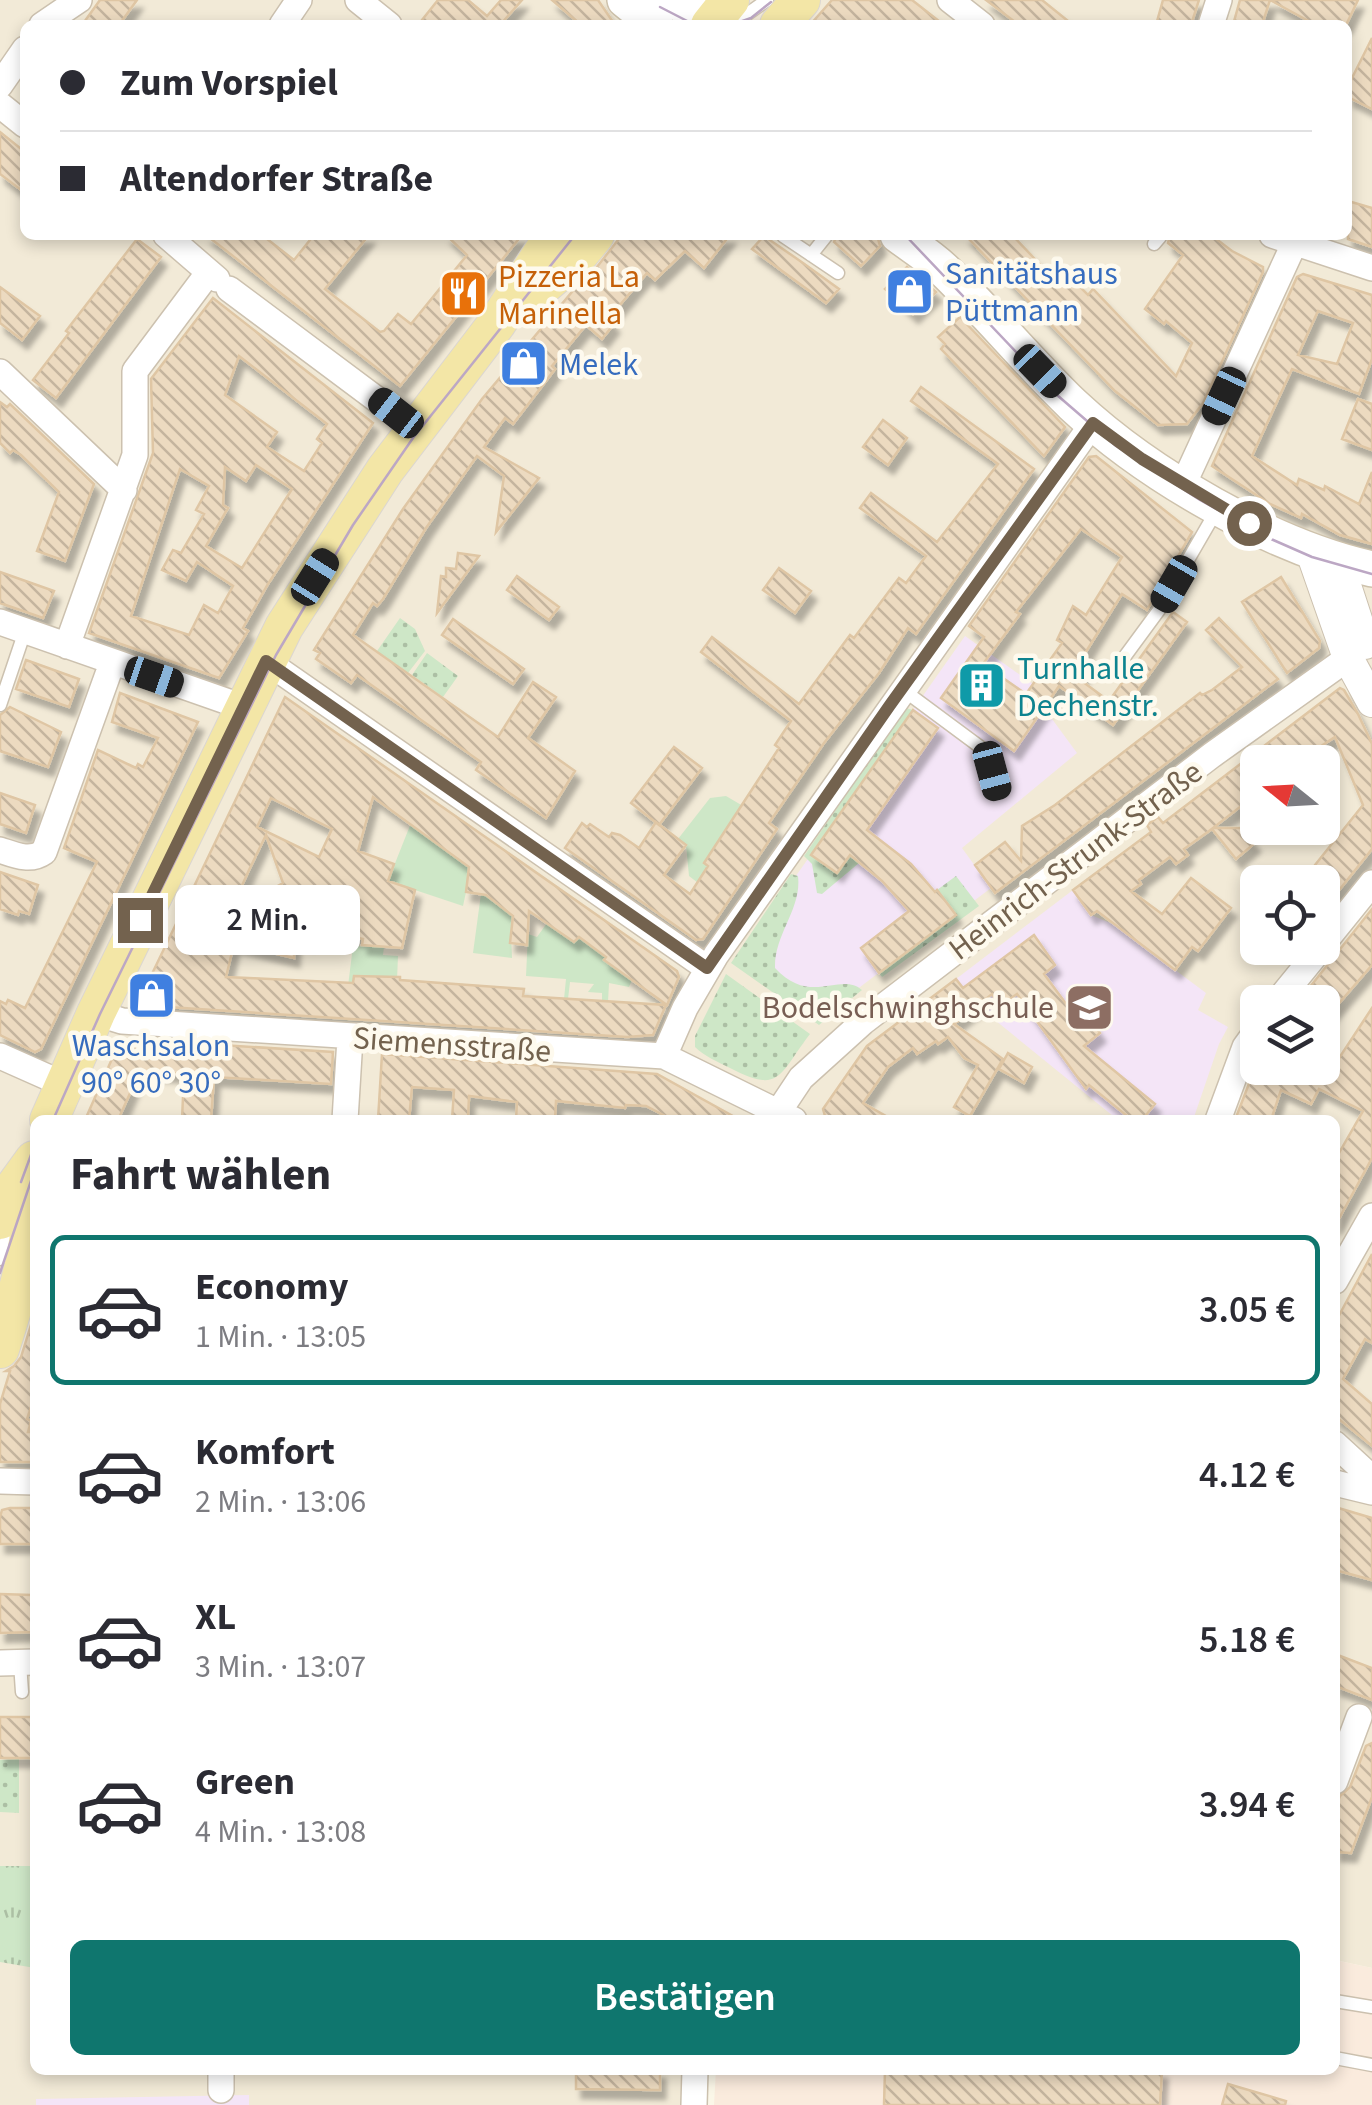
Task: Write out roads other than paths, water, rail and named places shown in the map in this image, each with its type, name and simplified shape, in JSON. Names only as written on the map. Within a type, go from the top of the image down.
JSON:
[{"type":"main road","points":[[625,0],[706,20]]},
{"type":"main road","points":[[783,20],[801,0]]},
{"type":"main road","points":[[51,1115],[96,1012],[266,661],[324,562],[414,428],[498,323],[551,240]]},
{"type":"main road","points":[[498,323],[565,267],[590,240]]},
{"type":"main road","points":[[905,240],[944,270],[1093,423],[1219,506],[1340,561]]},
{"type":"main road","points":[[928,240],[944,270]]},
{"type":"main road","points":[[0,1349],[26,1265],[15,1227],[13,1190],[30,1167]]},
{"type":"street","points":[[49,20],[79,0]]},
{"type":"street","points":[[358,0],[383,20]]},
{"type":"street","points":[[950,0],[976,20]]},
{"type":"street","points":[[0,86],[20,56]]},
{"type":"street","points":[[172,240],[218,280],[414,428]]},
{"type":"street","points":[[1183,485],[1283,240],[1372,268]]},
{"type":"street","points":[[68,646],[135,455],[135,371],[218,280]]},
{"type":"street","points":[[0,372],[124,490]]},
{"type":"street","points":[[664,1056],[707,968],[1093,423]]},
{"type":"street","points":[[1340,561],[1372,702]]},
{"type":"street","points":[[0,622],[243,707]]},
{"type":"street","points":[[1360,659],[1372,633]]},
{"type":"street","name":"Heinrich-Strunk-Straße","points":[[783,1115],[802,1078],[863,1022],[1212,755],[1360,659]]},
{"type":"street","points":[[266,661],[707,968]]},
{"type":"street","points":[[0,850],[27,858],[44,852],[112,662]]},
{"type":"street","points":[[1340,923],[1372,883]]},
{"type":"street","points":[[1291,985],[1307,965]]},
{"type":"street","name":"Siemensstraße","points":[[96,1012],[122,1020],[350,1038],[664,1056],[778,1115]]},
{"type":"street","points":[[346,1115],[350,1038]]},
{"type":"street","points":[[0,1056],[63,1084]]},
{"type":"street","points":[[1220,1115],[1240,1058]]},
{"type":"street","points":[[1340,1272],[1372,1216]]},
{"type":"street","points":[[1340,1449],[1372,1478]]},
{"type":"street","points":[[0,1481],[30,1482]]},
{"type":"street","points":[[1340,1485],[1372,1492]]},
{"type":"street","points":[[1340,1764],[1355,1715]]},
{"type":"street","points":[[694,2105],[695,2075]]},
{"type":"lane","points":[[656,0],[706,20],[735,20],[767,0]]},
{"type":"lane","points":[[706,20],[767,0]]},
{"type":"lane","points":[[498,323],[567,240]]},
{"type":"lane","points":[[788,240],[838,273]]},
{"type":"lane","points":[[811,255],[824,240]]},
{"type":"lane","points":[[1120,663],[1159,610],[1219,506]]},
{"type":"lane","points":[[0,705],[25,632]]},
{"type":"lane","points":[[902,689],[987,752],[997,791]]},
{"type":"lane","points":[[0,1260],[15,1227]]},
{"type":"lane","points":[[18,1662],[22,1692]]},
{"type":"lane","points":[[1340,2002],[1372,2007]]},
{"type":"lane","points":[[1340,2059],[1372,2065]]},
{"type":"tram line","points":[[745,20],[771,2]]},
{"type":"tram line","points":[[660,7],[685,20]]},
{"type":"tram line","points":[[55,1115],[100,1014],[276,655],[353,525],[413,438],[571,240]]},
{"type":"tram line","points":[[910,240],[1057,395],[1116,446],[1200,500],[1271,539],[1312,557],[1372,574]]},
{"type":"tram line","points":[[21,1182],[30,1158]]},
{"type":"tram line","points":[[0,1273],[30,1184]]},
{"type":"place","name":"Sanitätshaus Püttmann","points":[[910,291]]},
{"type":"place","name":"Pizzeria La Marinella","points":[[463,294]]},
{"type":"place","name":"Melek","points":[[524,364]]},
{"type":"place","name":"Turnhalle Dechenstr.","points":[[982,686]]},
{"type":"place","name":"Waschsalon 90° 60° 30°","points":[[151,995]]},
{"type":"place","name":"Bodelschwinghschule","points":[[1089,1007]]}]
